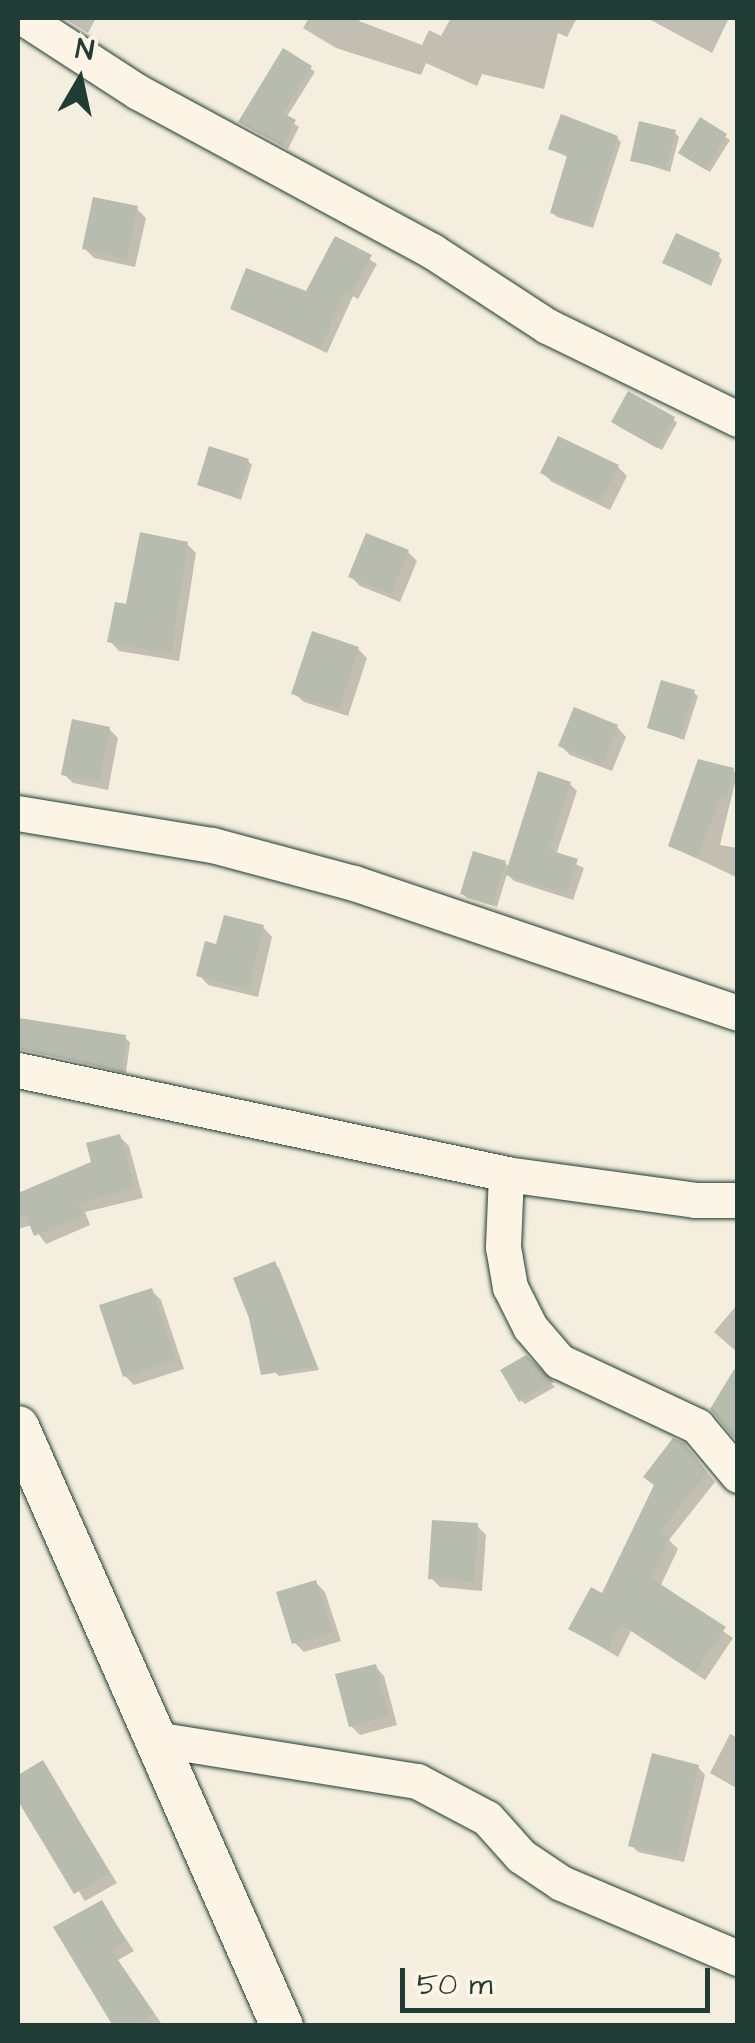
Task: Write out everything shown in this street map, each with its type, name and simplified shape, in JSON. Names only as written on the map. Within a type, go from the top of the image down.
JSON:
[{"type":"street","points":[[24,18],[138,92],[432,251],[547,326],[738,420]]},
{"type":"street","points":[[18,813],[212,845],[354,883],[738,1013]]},
{"type":"street","points":[[18,1070],[506,1174],[695,1200],[738,1200]]},
{"type":"street","points":[[506,1174],[503,1247],[510,1287],[530,1327],[559,1361],[697,1426],[738,1475]]},
{"type":"street","points":[[18,1427],[282,2026]]},
{"type":"street","points":[[155,1738],[417,1782],[487,1818],[521,1856],[561,1883],[738,1958]]},
{"type":"building","points":[[283,48],[312,66],[283,113],[296,120],[283,146],[238,122]]},
{"type":"building","points":[[561,114],[618,136],[589,225],[550,213],[567,156],[548,149]]},
{"type":"building","points":[[700,117],[727,134],[706,170],[678,153]]},
{"type":"building","points":[[639,121],[676,130],[666,169],[630,161]]},
{"type":"building","points":[[93,197],[138,206],[126,259],[82,249]]},
{"type":"building","points":[[676,233],[720,253],[707,283],[662,263]]},
{"type":"building","points":[[335,236],[372,255],[351,295],[346,292],[320,348],[230,309],[246,268],[306,291]]},
{"type":"building","points":[[628,391],[675,417],[657,448],[611,422]]},
{"type":"building","points":[[558,436],[619,465],[600,502],[540,473]]},
{"type":"building","points":[[209,446],[249,459],[237,498],[197,485]]},
{"type":"building","points":[[140,532],[188,542],[171,654],[107,642],[115,602],[126,604]]},
{"type":"building","points":[[366,533],[409,550],[391,594],[348,577]]},
{"type":"building","points":[[312,631],[359,647],[339,709],[291,694]]},
{"type":"building","points":[[661,680],[695,690],[680,738],[647,728]]},
{"type":"building","points":[[574,707],[618,725],[603,764],[558,746]]},
{"type":"building","points":[[72,719],[110,727],[99,782],[61,775]]},
{"type":"building","points":[[698,759],[734,768],[726,799],[721,798],[696,858],[668,846]]},
{"type":"building","points":[[538,771],[571,782],[549,850],[578,859],[566,894],[505,875]]},
{"type":"building","points":[[473,851],[506,861],[493,904],[460,894]]},
{"type":"building","points":[[224,915],[264,925],[249,989],[196,976],[205,941],[216,944]]},
{"type":"building","points":[[19,1018],[126,1035],[123,1071],[18,1049]]},
{"type":"building","points":[[120,1134],[135,1188],[78,1203],[83,1215],[34,1236],[26,1216],[18,1218],[18,1193],[91,1162],[86,1143]]},
{"type":"building","points":[[275,1261],[317,1366],[261,1375],[249,1318],[233,1278]]},
{"type":"building","points":[[152,1288],[176,1360],[123,1377],[99,1305]]},
{"type":"building","points":[[526,1355],[554,1382],[519,1402],[500,1370]]},
{"type":"building","points":[[738,1363],[738,1434],[734,1438],[710,1409]]},
{"type":"building","points":[[673,1438],[684,1443],[707,1472],[659,1533],[670,1538],[651,1578],[726,1627],[695,1672],[621,1624],[608,1650],[568,1629],[591,1587],[602,1593],[654,1485],[643,1477]]},
{"type":"building","points":[[432,1520],[478,1523],[474,1582],[428,1579]]},
{"type":"building","points":[[316,1580],[333,1632],[292,1644],[276,1592]]},
{"type":"building","points":[[376,1664],[389,1716],[349,1727],[335,1674]]},
{"type":"building","points":[[652,1753],[699,1765],[677,1857],[628,1846]]},
{"type":"building","points":[[43,1760],[110,1873],[74,1894],[18,1801],[18,1775]]},
{"type":"building","points":[[102,1900],[126,1941],[111,1950],[154,2013],[135,2026],[113,2026],[53,1927]]}]
